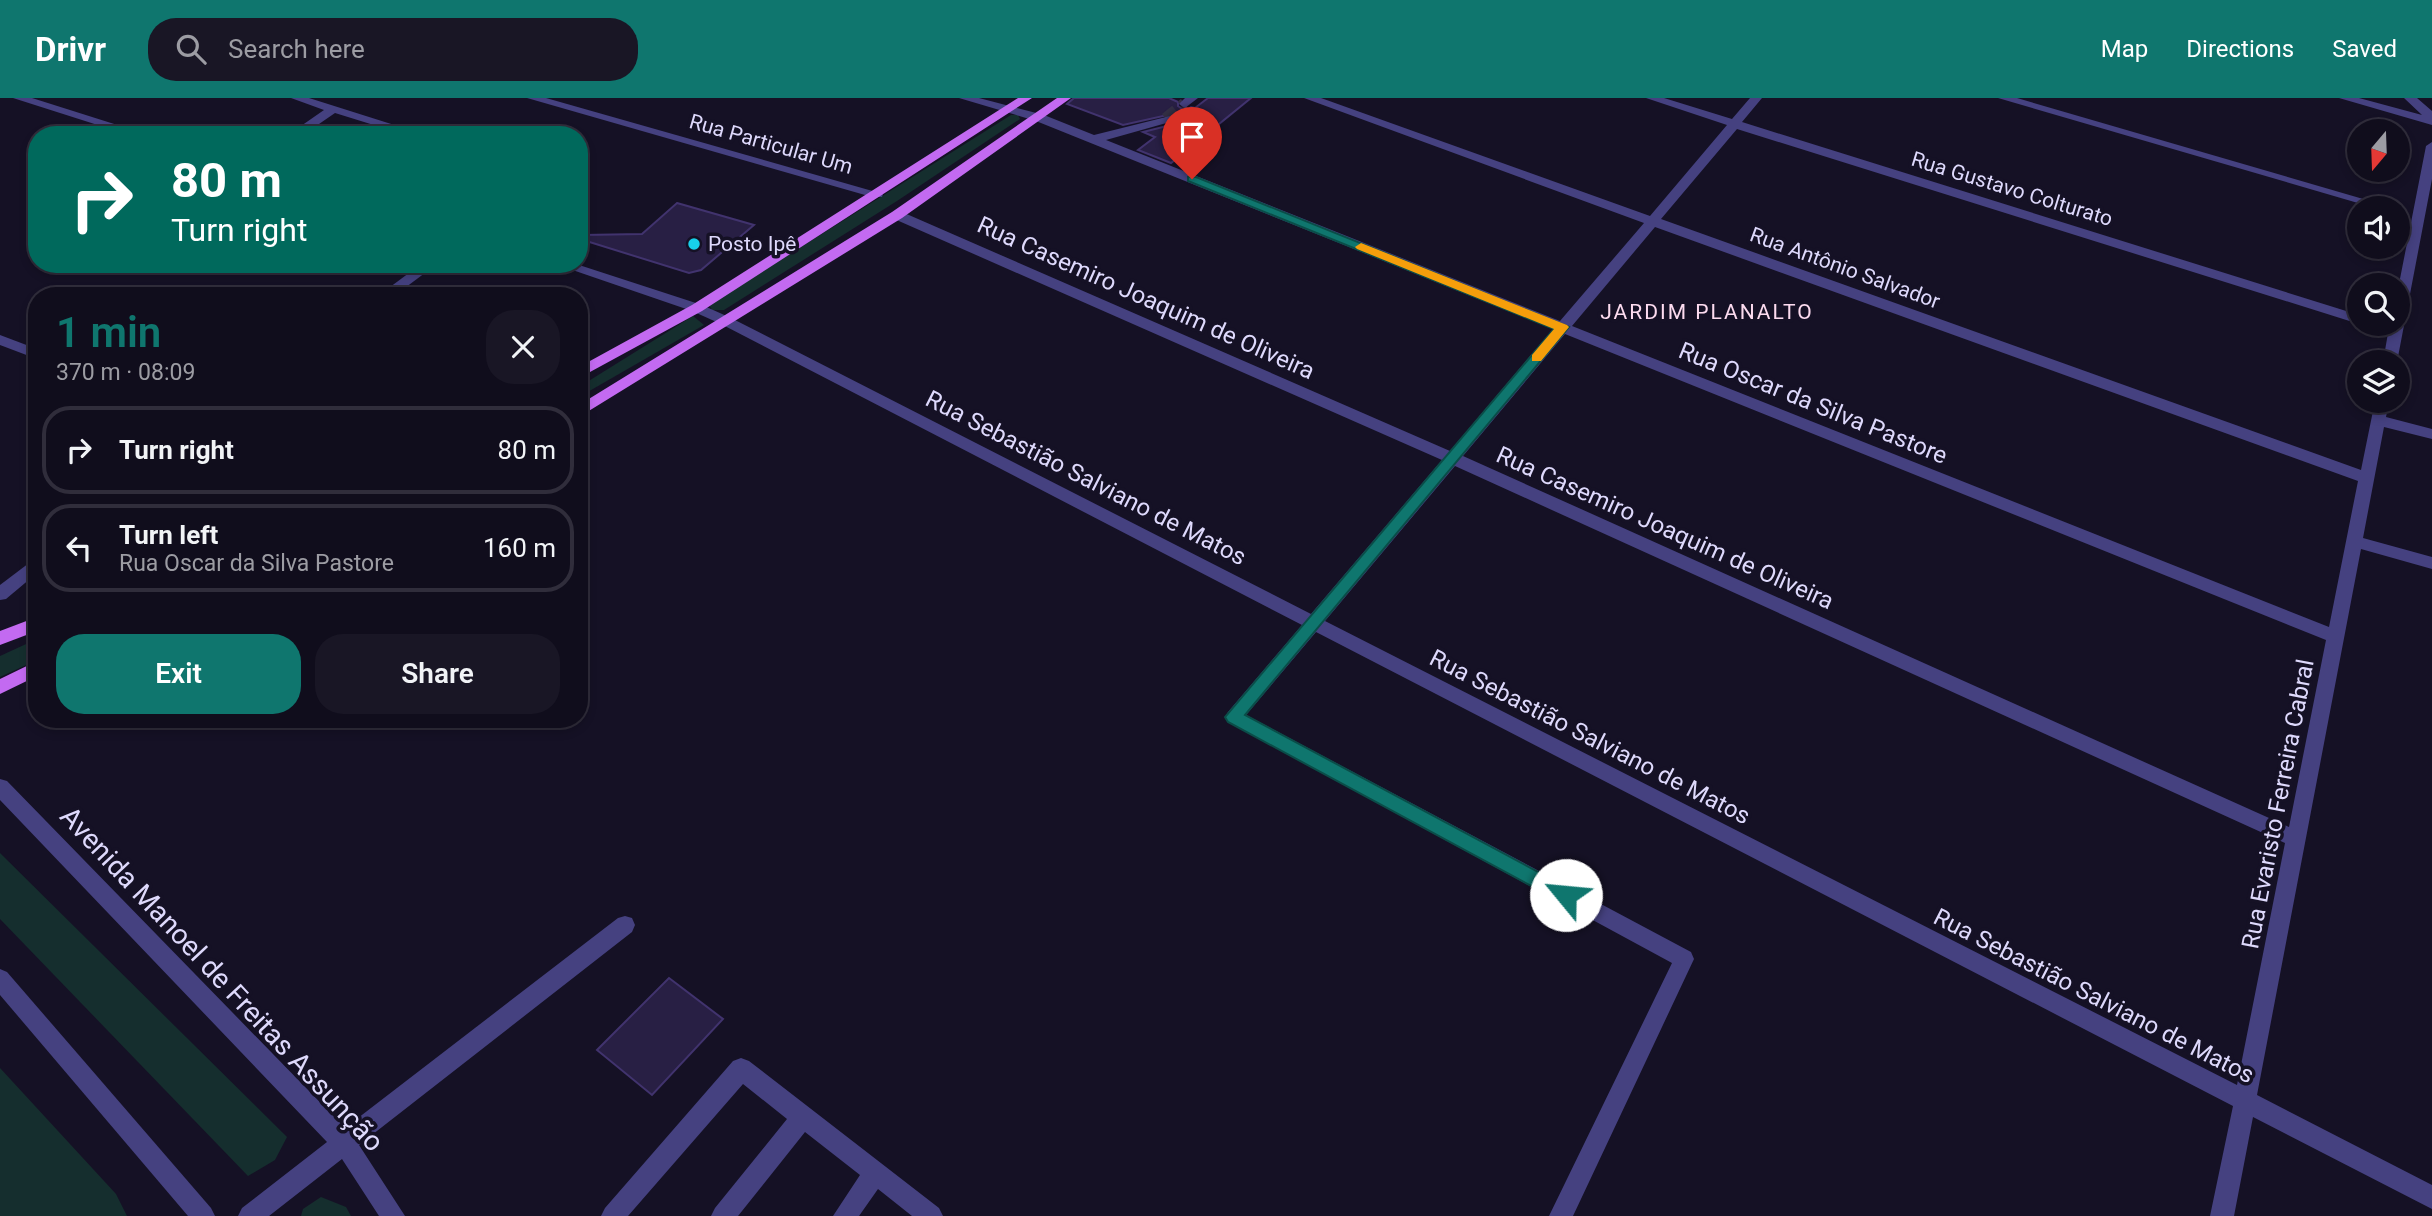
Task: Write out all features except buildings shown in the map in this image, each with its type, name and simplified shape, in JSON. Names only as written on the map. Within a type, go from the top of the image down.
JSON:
[{"type":"main road","points":[[588,368],[697,308],[1026,98]]},
{"type":"main road","points":[[588,406],[897,215],[1040,118],[1065,98]]},
{"type":"main road","points":[[0,638],[28,627]]},
{"type":"main road","points":[[0,687],[28,673]]},
{"type":"street","points":[[19,98],[113,126]]},
{"type":"street","points":[[298,98],[390,126]]},
{"type":"street","name":"Rua Particular Um","points":[[533,98],[877,194]]},
{"type":"street","name":"Rua Oscar da Silva Pastore","points":[[965,98],[1040,118],[2336,637]]},
{"type":"street","name":"Rua Antônio Salvador","points":[[1310,98],[2367,478]]},
{"type":"street","name":"Rua Gustavo Colturato","points":[[1652,98],[2347,316]]},
{"type":"street","points":[[1561,1216],[1684,959],[1234,717],[1756,98]]},
{"type":"street","points":[[2004,98],[2347,196]]},
{"type":"street","points":[[2345,98],[2422,112],[2432,137]]},
{"type":"street","points":[[308,126],[334,109]]},
{"type":"street","points":[[1093,139],[1131,131],[1166,119]]},
{"type":"street","points":[[2405,273],[2413,216],[2432,146]]},
{"type":"street","name":"Rua Casemiro Joaquim de Oliveira","points":[[897,215],[1452,458],[2296,839]]},
{"type":"street","name":"Rua Sebastião Salviano de Matos","points":[[588,272],[697,308],[726,321],[2432,1197]]},
{"type":"street","points":[[398,287],[417,273]]},
{"type":"street","points":[[0,340],[28,351]]},
{"type":"street","name":"Rua Evaristo Ferreira Cabral","points":[[2222,1216],[2379,413]]},
{"type":"street","points":[[2386,413],[2432,434]]},
{"type":"street","points":[[2354,541],[2432,564]]},
{"type":"street","points":[[0,594],[28,571]]},
{"type":"street","name":"Avenida Manoel de Freitas Assunção","points":[[0,787],[345,1144],[393,1216]]},
{"type":"street","points":[[250,1216],[625,925]]},
{"type":"street","points":[[0,979],[203,1216]]},
{"type":"street","points":[[613,1216],[741,1069],[931,1216]]},
{"type":"street","points":[[723,1216],[803,1117]]},
{"type":"street","points":[[845,1216],[875,1173]]},
{"type":"green space","points":[[1011,115],[1018,115],[1020,119],[897,201],[724,310],[712,310],[709,305]]},
{"type":"green space","points":[[693,316],[704,325],[588,392],[588,381]]},
{"type":"green space","points":[[28,643],[28,664],[0,677],[0,656]]},
{"type":"green space","points":[[0,853],[287,1137],[275,1160],[248,1176],[0,919]]},
{"type":"green space","points":[[0,1068],[116,1194],[127,1216],[0,1216]]},
{"type":"green space","points":[[321,1197],[346,1207],[351,1216],[301,1216],[303,1209]]},
{"type":"tunnel","points":[[1166,119],[1185,104]]},
{"type":"slow traffic","points":[[1361,247],[1562,327],[1536,358]]},
{"type":"place","name":"Posto Ipê","points":[[694,244]]},
{"type":"district","name":"JARDIM PLANALTO","points":[[1707,312]]},
{"type":"route","points":[[1192,179],[1562,327],[1234,717],[1566,895]]}]
